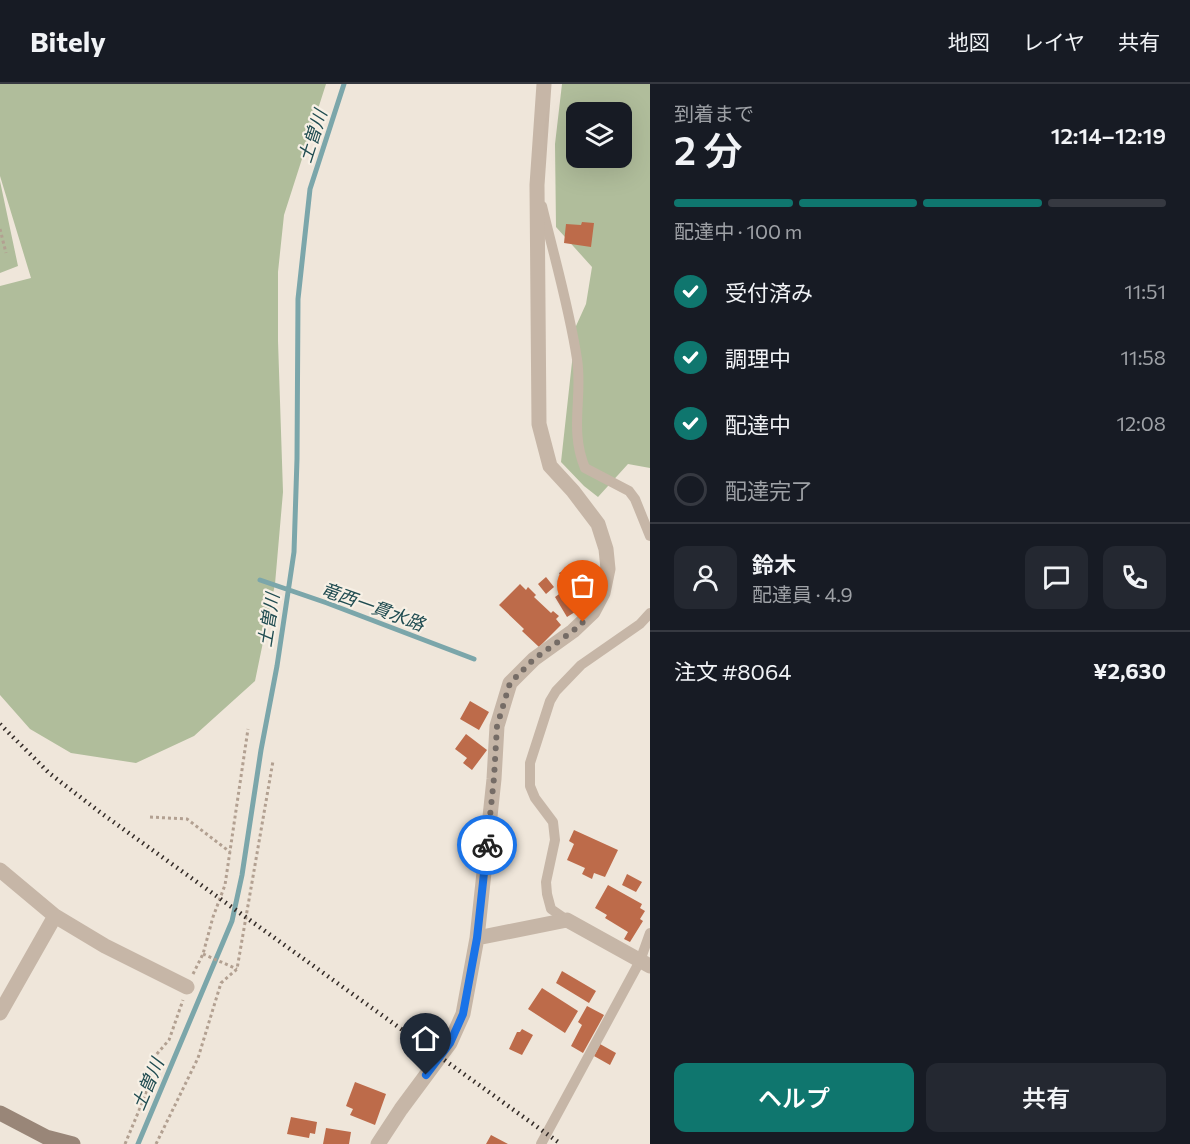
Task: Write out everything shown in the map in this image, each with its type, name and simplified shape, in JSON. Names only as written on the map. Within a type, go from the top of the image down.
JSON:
[{"type":"main road","points":[[0,1113],[46,1137],[73,1144]]},
{"type":"street","points":[[378,1144],[400,1109],[450,1043],[463,1014],[477,938],[494,778],[497,726],[510,683],[534,659],[573,631],[593,612],[603,593],[608,569],[606,549],[598,524],[550,465],[539,424],[537,185],[544,84]]},
{"type":"street","points":[[0,870],[55,916],[105,946],[187,987]]},
{"type":"street","points":[[0,1013],[55,916]]},
{"type":"street","points":[[477,938],[567,920],[645,964]]},
{"type":"lane","points":[[537,185],[578,361],[577,436],[579,454],[585,468],[629,491],[635,499],[650,536]]},
{"type":"lane","points":[[567,920],[551,909],[547,894],[546,882],[555,840],[553,822],[535,798],[530,786],[530,763],[550,701],[556,692],[581,665],[640,624],[650,613]]},
{"type":"lane","points":[[541,1144],[645,964],[650,933]]},
{"type":"path","points":[[0,229],[6,253]]},
{"type":"path","points":[[125,1144],[145,1096],[155,1056],[169,1040],[187,987],[203,954],[225,885],[248,729]]},
{"type":"path","points":[[156,1144],[198,1058],[221,983],[237,969],[273,761]]},
{"type":"path","points":[[150,817],[187,819],[230,852]]},
{"type":"path","points":[[203,954],[237,969]]},
{"type":"green space","points":[[0,84],[326,84],[284,215],[278,272],[283,492],[275,584],[255,681],[194,736],[136,763],[71,753],[30,729],[0,695],[0,286],[31,278],[0,176]]},
{"type":"green space","points":[[562,84],[650,84],[650,468],[628,464],[598,497],[561,462],[576,326],[586,304],[592,267],[556,227],[555,144]]},
{"type":"green space","points":[[0,181],[18,266],[0,273]]},
{"type":"building","points":[[582,222],[594,223],[591,247],[564,243],[566,224],[581,225]]},
{"type":"building","points":[[574,565],[591,596],[582,601],[584,605],[578,608],[559,573]]},
{"type":"building","points":[[546,577],[554,587],[546,594],[538,584]]},
{"type":"building","points":[[520,584],[526,590],[528,587],[536,595],[534,597],[551,613],[553,611],[559,616],[556,619],[561,625],[539,647],[499,605]]},
{"type":"building","points":[[562,592],[575,612],[567,617],[555,597]]},
{"type":"building","points":[[470,701],[489,712],[479,730],[460,719]]},
{"type":"building","points":[[466,734],[487,750],[472,770],[463,763],[467,758],[455,749]]},
{"type":"building","points":[[574,830],[618,850],[605,877],[594,873],[592,879],[582,874],[585,868],[567,860],[574,844],[569,841]]},
{"type":"building","points":[[627,874],[642,882],[636,892],[622,885]]},
{"type":"building","points":[[608,885],[642,904],[640,908],[645,911],[640,919],[643,921],[630,942],[624,939],[628,932],[605,918],[607,915],[595,908]]},
{"type":"building","points":[[562,971],[596,991],[589,1003],[556,983]]},
{"type":"building","points":[[542,988],[578,1011],[565,1033],[528,1009]]},
{"type":"building","points":[[587,1006],[604,1015],[583,1053],[571,1046],[582,1025],[578,1022]]},
{"type":"building","points":[[522,1029],[533,1035],[522,1055],[509,1049],[517,1032]]},
{"type":"building","points":[[600,1044],[616,1053],[610,1065],[594,1056]]},
{"type":"building","points":[[355,1082],[386,1094],[375,1125],[350,1115],[353,1109],[346,1106]]},
{"type":"building","points":[[291,1117],[317,1122],[315,1134],[310,1133],[309,1138],[287,1134]]},
{"type":"building","points":[[326,1128],[351,1132],[349,1144],[323,1144]]},
{"type":"building","points":[[491,1135],[508,1144],[486,1144]]},
{"type":"waterway","name":"土曽川","points":[[138,1144],[232,921],[242,875],[294,552],[298,299],[310,189],[344,84]]},
{"type":"waterway","name":"竜西一貫水路","points":[[260,580],[474,659]]},
{"type":"railway","points":[[0,724],[49,773],[101,813],[561,1144]]},
{"type":"way so far","points":[[487,845],[497,726],[510,683],[534,659],[583,622]]},
{"type":"route","points":[[426,1075],[450,1043],[463,1014],[477,938],[487,845]]}]
